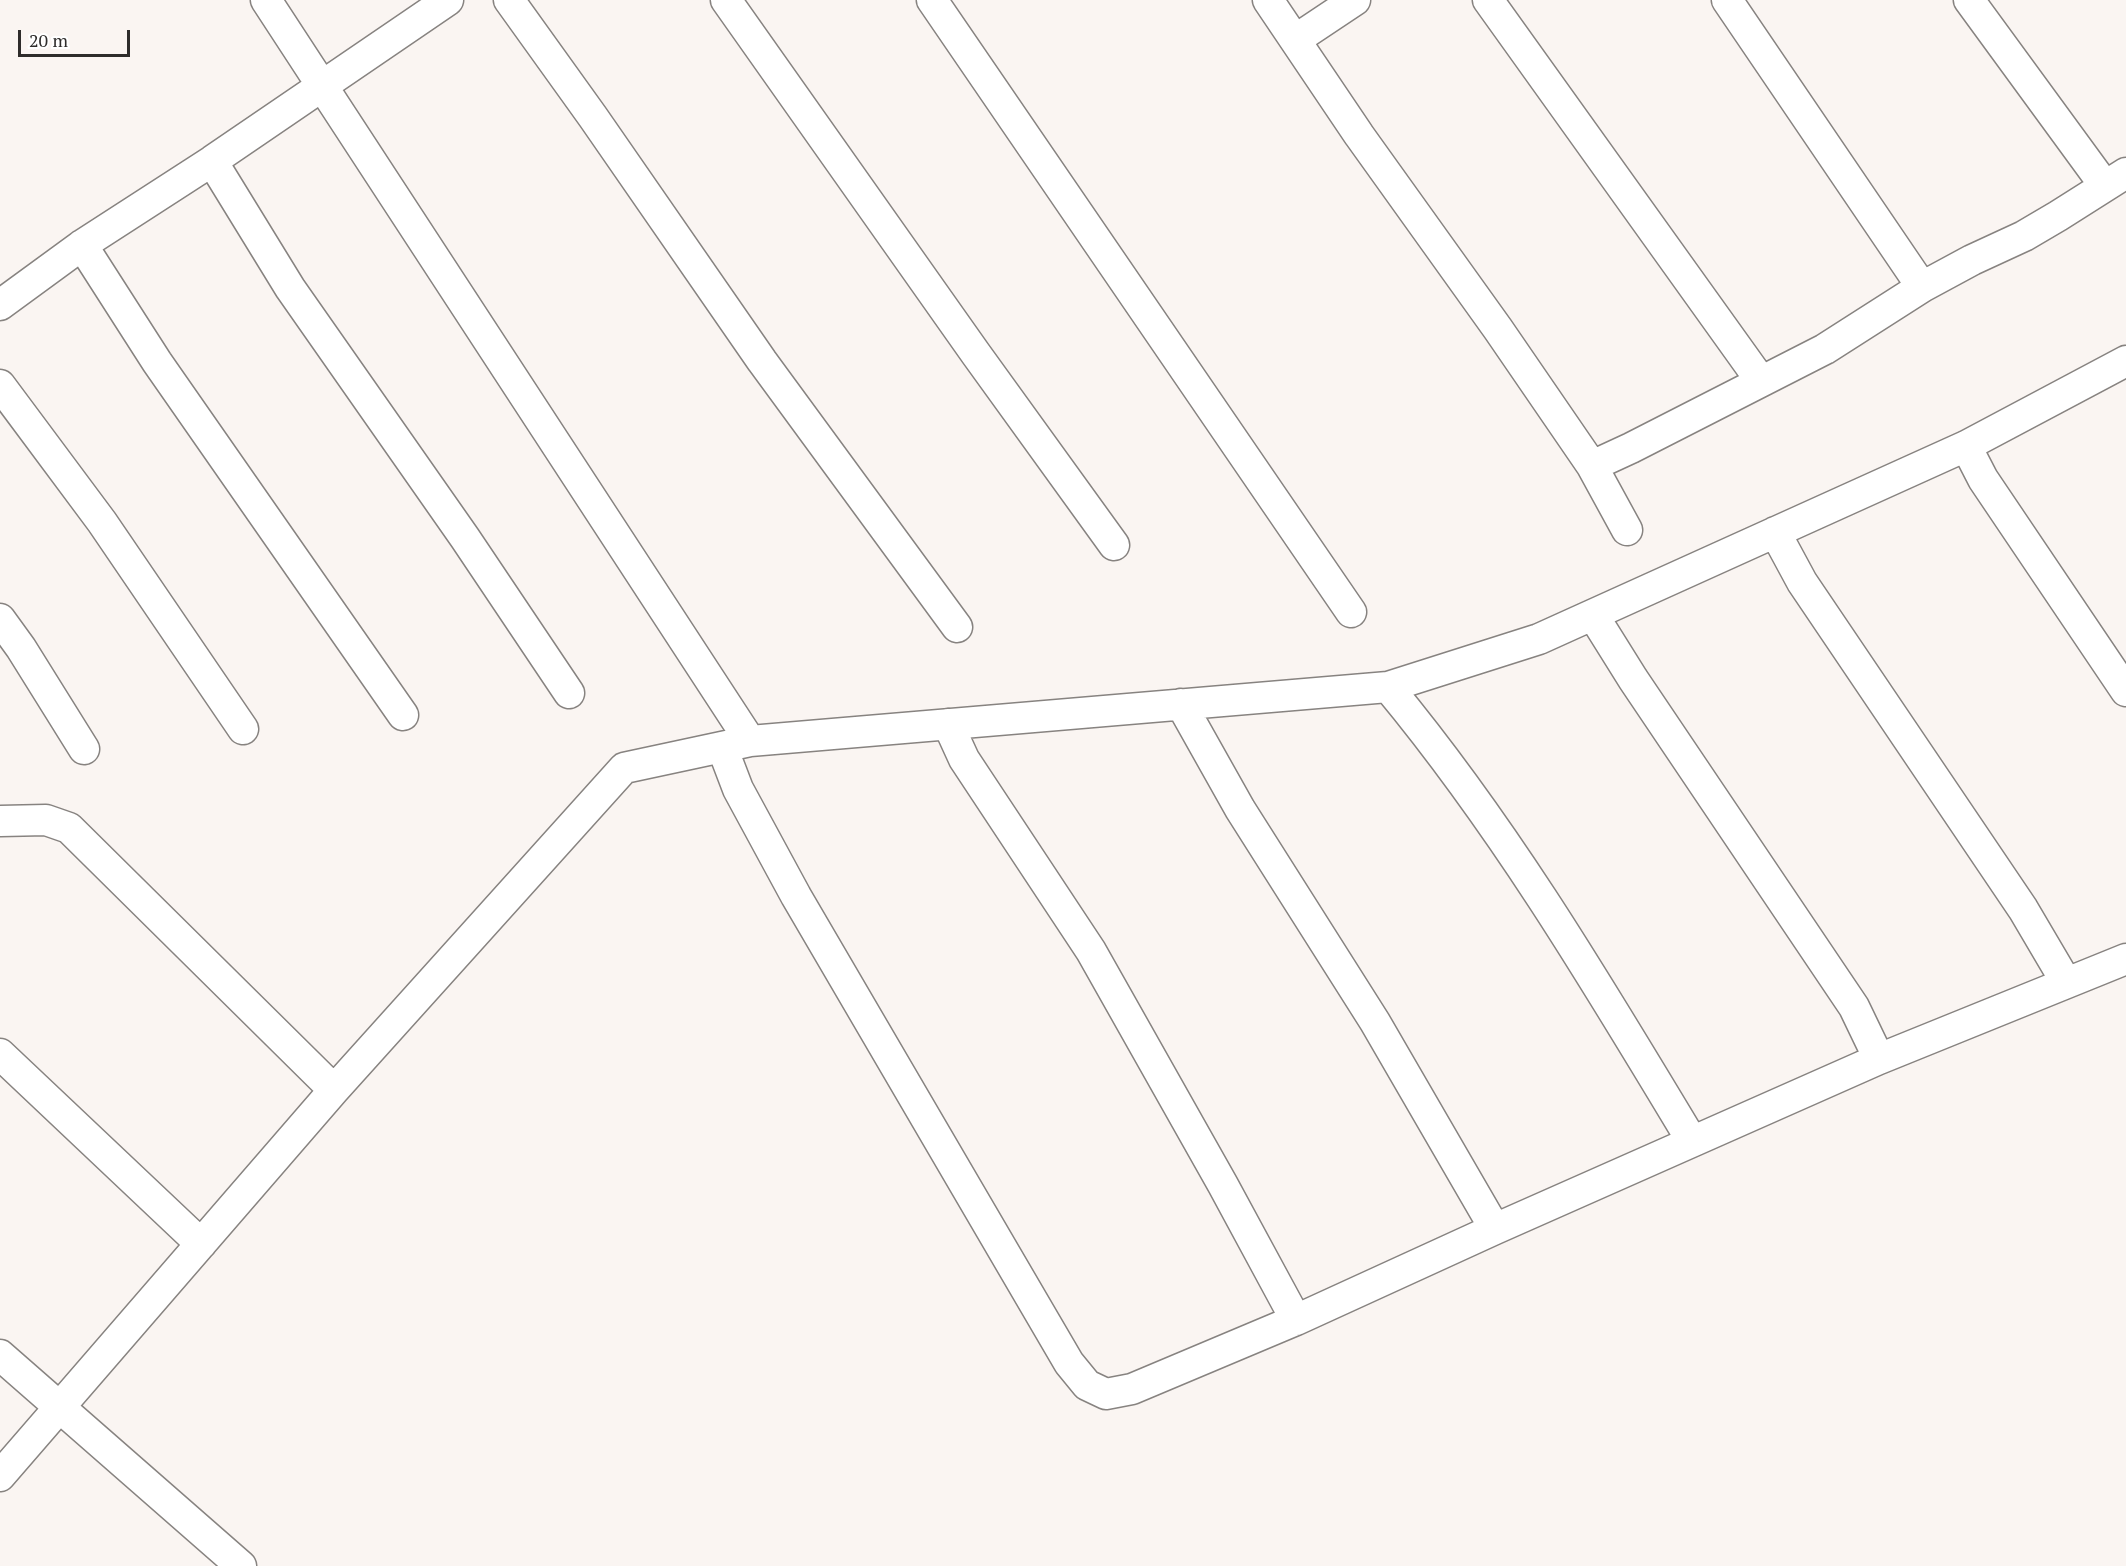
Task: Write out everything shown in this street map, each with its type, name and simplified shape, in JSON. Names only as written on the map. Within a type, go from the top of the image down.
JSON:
[{"type":"street","points":[[266,0],[736,744],[738,789],[796,897],[1069,1363],[1087,1385],[1106,1394],[1132,1389],[1296,1320],[1879,1059],[2126,959]]},
{"type":"street","points":[[0,306],[82,245],[212,161],[448,0]]},
{"type":"street","points":[[509,0],[762,361],[957,627]]},
{"type":"street","points":[[726,0],[1114,545]]},
{"type":"street","points":[[932,0],[1351,612]]},
{"type":"street","points":[[1268,0],[1359,135],[1498,329],[1592,466],[1627,530]]},
{"type":"street","points":[[1295,40],[1355,0]]},
{"type":"street","points":[[1488,0],[1761,381]]},
{"type":"street","points":[[1727,0],[1922,287]]},
{"type":"street","points":[[1592,466],[1825,349],[1922,287],[2024,236],[2116,179],[1969,0]]},
{"type":"street","points":[[212,161],[290,288],[465,538],[569,693]]},
{"type":"street","points":[[82,245],[157,362],[403,715]]},
{"type":"street","points":[[0,1476],[334,1090],[624,768],[736,744],[1388,687],[1539,639],[1966,446],[2126,361]]},
{"type":"street","points":[[0,385],[102,522],[243,729]]},
{"type":"street","points":[[1966,446],[1983,479],[2126,691]]},
{"type":"street","points":[[1775,532],[1802,582],[2023,909],[2066,982]]},
{"type":"street","points":[[1593,615],[1633,679],[1854,1007],[1879,1059]]},
{"type":"street","points":[[0,619],[21,648],[84,749]]},
{"type":"street","points":[[1388,687],[1430,738],[1501,835],[1589,969],[1692,1141]]},
{"type":"street","points":[[1181,704],[1240,809],[1375,1022],[1495,1229]]},
{"type":"street","points":[[948,724],[964,759],[1091,951],[1296,1320]]},
{"type":"street","points":[[0,821],[46,820],[69,828],[334,1090]]},
{"type":"street","points":[[0,1054],[201,1244]]},
{"type":"street","points":[[0,1355],[241,1566]]}]
